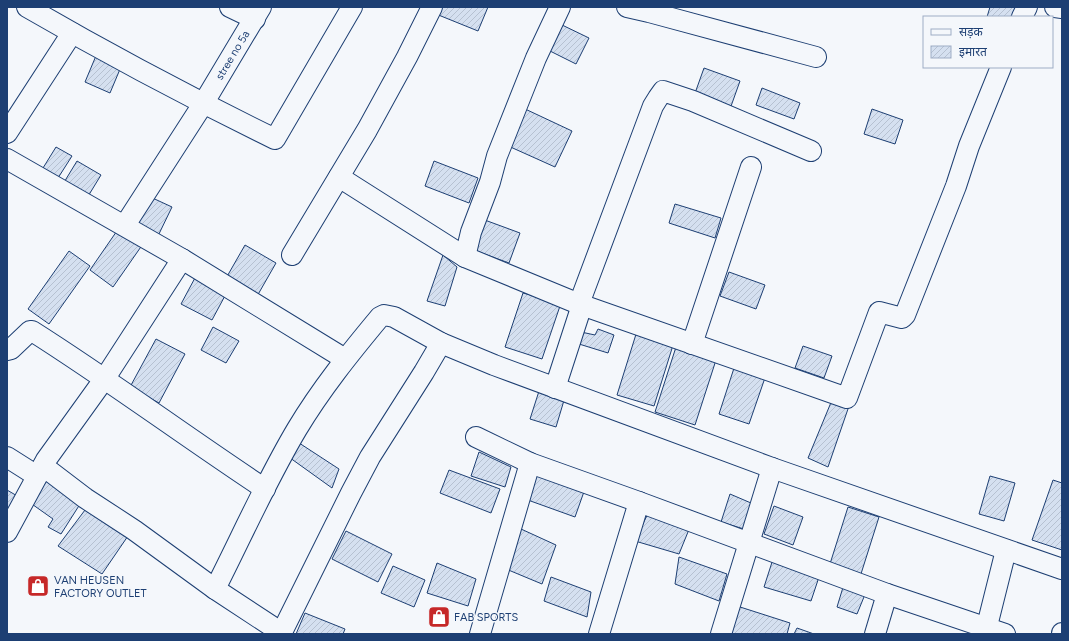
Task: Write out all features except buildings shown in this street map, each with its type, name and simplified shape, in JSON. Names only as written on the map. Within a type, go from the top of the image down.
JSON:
[{"type":"street","points":[[27,7],[204,104],[275,139],[352,7]]},
{"type":"street","points":[[230,7],[258,13]]},
{"type":"street","points":[[292,255],[339,177],[407,57],[432,7]]},
{"type":"street","points":[[465,257],[471,232],[490,182],[497,156],[536,58],[560,7]]},
{"type":"street","points":[[627,7],[816,57]]},
{"type":"street","points":[[1022,16],[1027,7]]},
{"type":"street","points":[[1055,7],[1062,8]]},
{"type":"street","name":"stree no 5a","points":[[125,226],[204,104],[258,13]]},
{"type":"street","points":[[7,133],[72,33]]},
{"type":"street","points":[[339,177],[465,257],[579,304],[847,398],[879,312],[902,318],[905,315],[956,186],[969,146],[1001,68]]},
{"type":"street","points":[[555,388],[581,308],[579,304],[653,106],[664,91],[693,101],[811,151]]},
{"type":"street","points":[[7,159],[182,259],[344,359]]},
{"type":"street","points":[[692,344],[751,167]]},
{"type":"street","points":[[7,532],[40,471],[105,378],[182,259]]},
{"type":"street","points":[[215,589],[296,430],[344,359],[380,317],[384,315],[394,317],[440,343],[555,388],[772,468],[1062,569]]},
{"type":"street","points":[[7,350],[11,349],[31,331],[105,378],[211,454],[265,489]]},
{"type":"street","points":[[7,457],[40,471],[281,634],[370,457],[424,372],[440,343]]},
{"type":"street","points":[[476,437],[530,463],[992,632],[1006,550]]},
{"type":"street","points":[[480,634],[530,463]]},
{"type":"street","points":[[721,634],[772,468]]},
{"type":"street","points":[[599,634],[639,502]]},
{"type":"street","points":[[875,634],[887,594]]},
{"type":"place","name":"VAN HEUSEN FACTORY OUTLET","points":[[38,586]]},
{"type":"place","name":"FAB SPORTS","points":[[439,617]]}]
